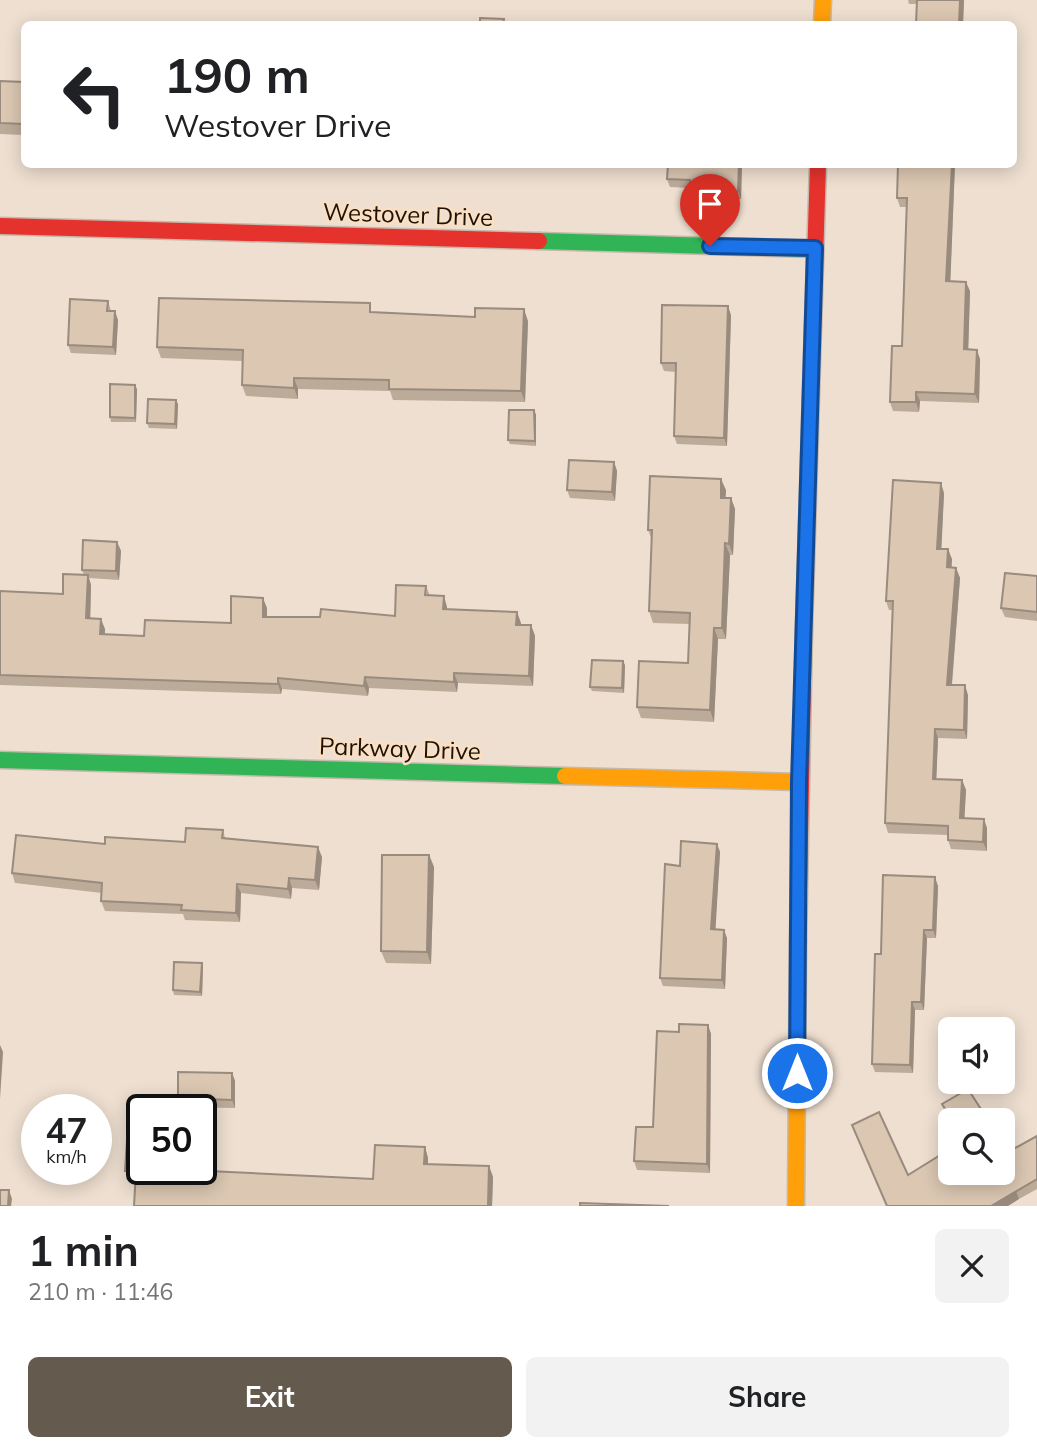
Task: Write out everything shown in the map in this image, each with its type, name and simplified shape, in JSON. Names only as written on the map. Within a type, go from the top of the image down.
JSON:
[{"type":"street","points":[[822,21],[823,0]]},
{"type":"street","points":[[796,1206],[799,782],[818,168]]},
{"type":"street","name":"Westover Drive","points":[[0,226],[815,248]]},
{"type":"street","name":"Parkway Drive","points":[[0,760],[799,782]]},
{"type":"building","points":[[917,0],[960,0],[959,21],[916,21]]},
{"type":"building","points":[[480,18],[504,19],[504,21],[480,21]]},
{"type":"building","points":[[0,81],[21,82],[21,124],[0,123]]},
{"type":"building","points":[[668,168],[739,168],[738,191],[690,188],[690,180],[667,179]]},
{"type":"building","points":[[898,168],[952,168],[946,281],[966,282],[964,349],[977,350],[975,394],[916,392],[916,402],[890,402],[892,346],[902,346],[907,198],[897,198]]},
{"type":"building","points":[[159,298],[370,303],[370,312],[475,317],[475,308],[524,309],[521,391],[389,389],[389,380],[294,378],[294,388],[242,385],[243,350],[157,347]]},
{"type":"building","points":[[70,299],[108,301],[107,311],[115,311],[113,347],[68,345]]},
{"type":"building","points":[[662,305],[728,306],[724,438],[674,436],[676,363],[661,363]]},
{"type":"building","points":[[110,384],[135,385],[135,418],[110,417]]},
{"type":"building","points":[[148,399],[176,400],[175,424],[147,423]]},
{"type":"building","points":[[509,410],[534,410],[535,441],[508,440]]},
{"type":"building","points":[[569,460],[614,462],[612,492],[567,490]]},
{"type":"building","points":[[650,476],[721,479],[721,498],[731,498],[729,544],[725,543],[722,628],[714,628],[710,710],[637,707],[639,661],[688,663],[690,613],[649,611],[652,530],[648,530]]},
{"type":"building","points":[[893,480],[941,483],[937,549],[948,549],[947,567],[956,568],[947,685],[965,685],[964,730],[935,729],[933,779],[962,780],[960,818],[984,819],[983,842],[948,840],[948,826],[885,823],[893,601],[886,601]]},
{"type":"building","points":[[83,540],[117,542],[116,571],[82,570]]},
{"type":"building","points":[[1005,573],[1037,576],[1037,612],[1001,608]]},
{"type":"building","points":[[63,574],[88,575],[86,618],[101,619],[100,634],[144,636],[145,620],[231,623],[231,596],[263,598],[263,617],[320,617],[321,609],[395,616],[396,585],[426,586],[425,595],[444,596],[443,609],[517,612],[516,625],[531,625],[529,676],[454,673],[454,682],[365,677],[364,686],[278,678],[278,684],[0,675],[0,591],[63,594]]},
{"type":"building","points":[[592,660],[623,661],[622,688],[590,687]]},
{"type":"building","points":[[186,828],[223,830],[222,838],[318,847],[315,880],[289,878],[288,889],[237,884],[236,913],[181,910],[182,905],[101,901],[102,883],[12,873],[16,835],[105,844],[105,837],[185,842]]},
{"type":"building","points":[[681,841],[717,844],[711,929],[724,930],[722,980],[660,978],[665,864],[680,866]]},
{"type":"building","points":[[382,855],[429,855],[427,952],[381,951]]},
{"type":"building","points":[[883,875],[935,877],[933,930],[924,930],[921,1002],[912,1002],[910,1065],[872,1064],[875,954],[881,954]]},
{"type":"building","points":[[174,962],[202,963],[200,992],[173,990]]},
{"type":"building","points":[[679,1024],[708,1025],[707,1164],[634,1161],[636,1127],[653,1127],[657,1031],[679,1032]]},
{"type":"building","points":[[178,1072],[232,1073],[232,1100],[217,1099],[217,1094],[178,1094]]},
{"type":"building","points":[[959,1094],[971,1094],[980,1108],[944,1108],[942,1104]]},
{"type":"building","points":[[879,1112],[908,1175],[938,1156],[938,1185],[1015,1185],[1015,1148],[1037,1136],[1037,1179],[991,1206],[887,1206],[852,1125]]},
{"type":"building","points":[[375,1145],[425,1147],[424,1164],[489,1166],[488,1206],[134,1206],[135,1185],[217,1185],[217,1171],[373,1179]]},
{"type":"building","points":[[0,1190],[9,1190],[8,1206],[0,1206]]},
{"type":"building","points":[[580,1203],[669,1206],[580,1206]]},
{"type":"traffic: fast","points":[[539,241],[815,249]]},
{"type":"traffic: fast","points":[[0,760],[565,776]]},
{"type":"traffic: slow","points":[[822,21],[823,0]]},
{"type":"traffic: slow","points":[[804,629],[813,326]]},
{"type":"traffic: slow","points":[[565,776],[799,782]]},
{"type":"traffic: slow","points":[[796,1206],[798,941]]},
{"type":"traffic: jam","points":[[813,326],[818,168]]},
{"type":"traffic: jam","points":[[0,226],[539,241]]},
{"type":"traffic: jam","points":[[798,941],[804,629]]},
{"type":"route","points":[[710,246],[815,248],[799,782],[797,1073]]}]
